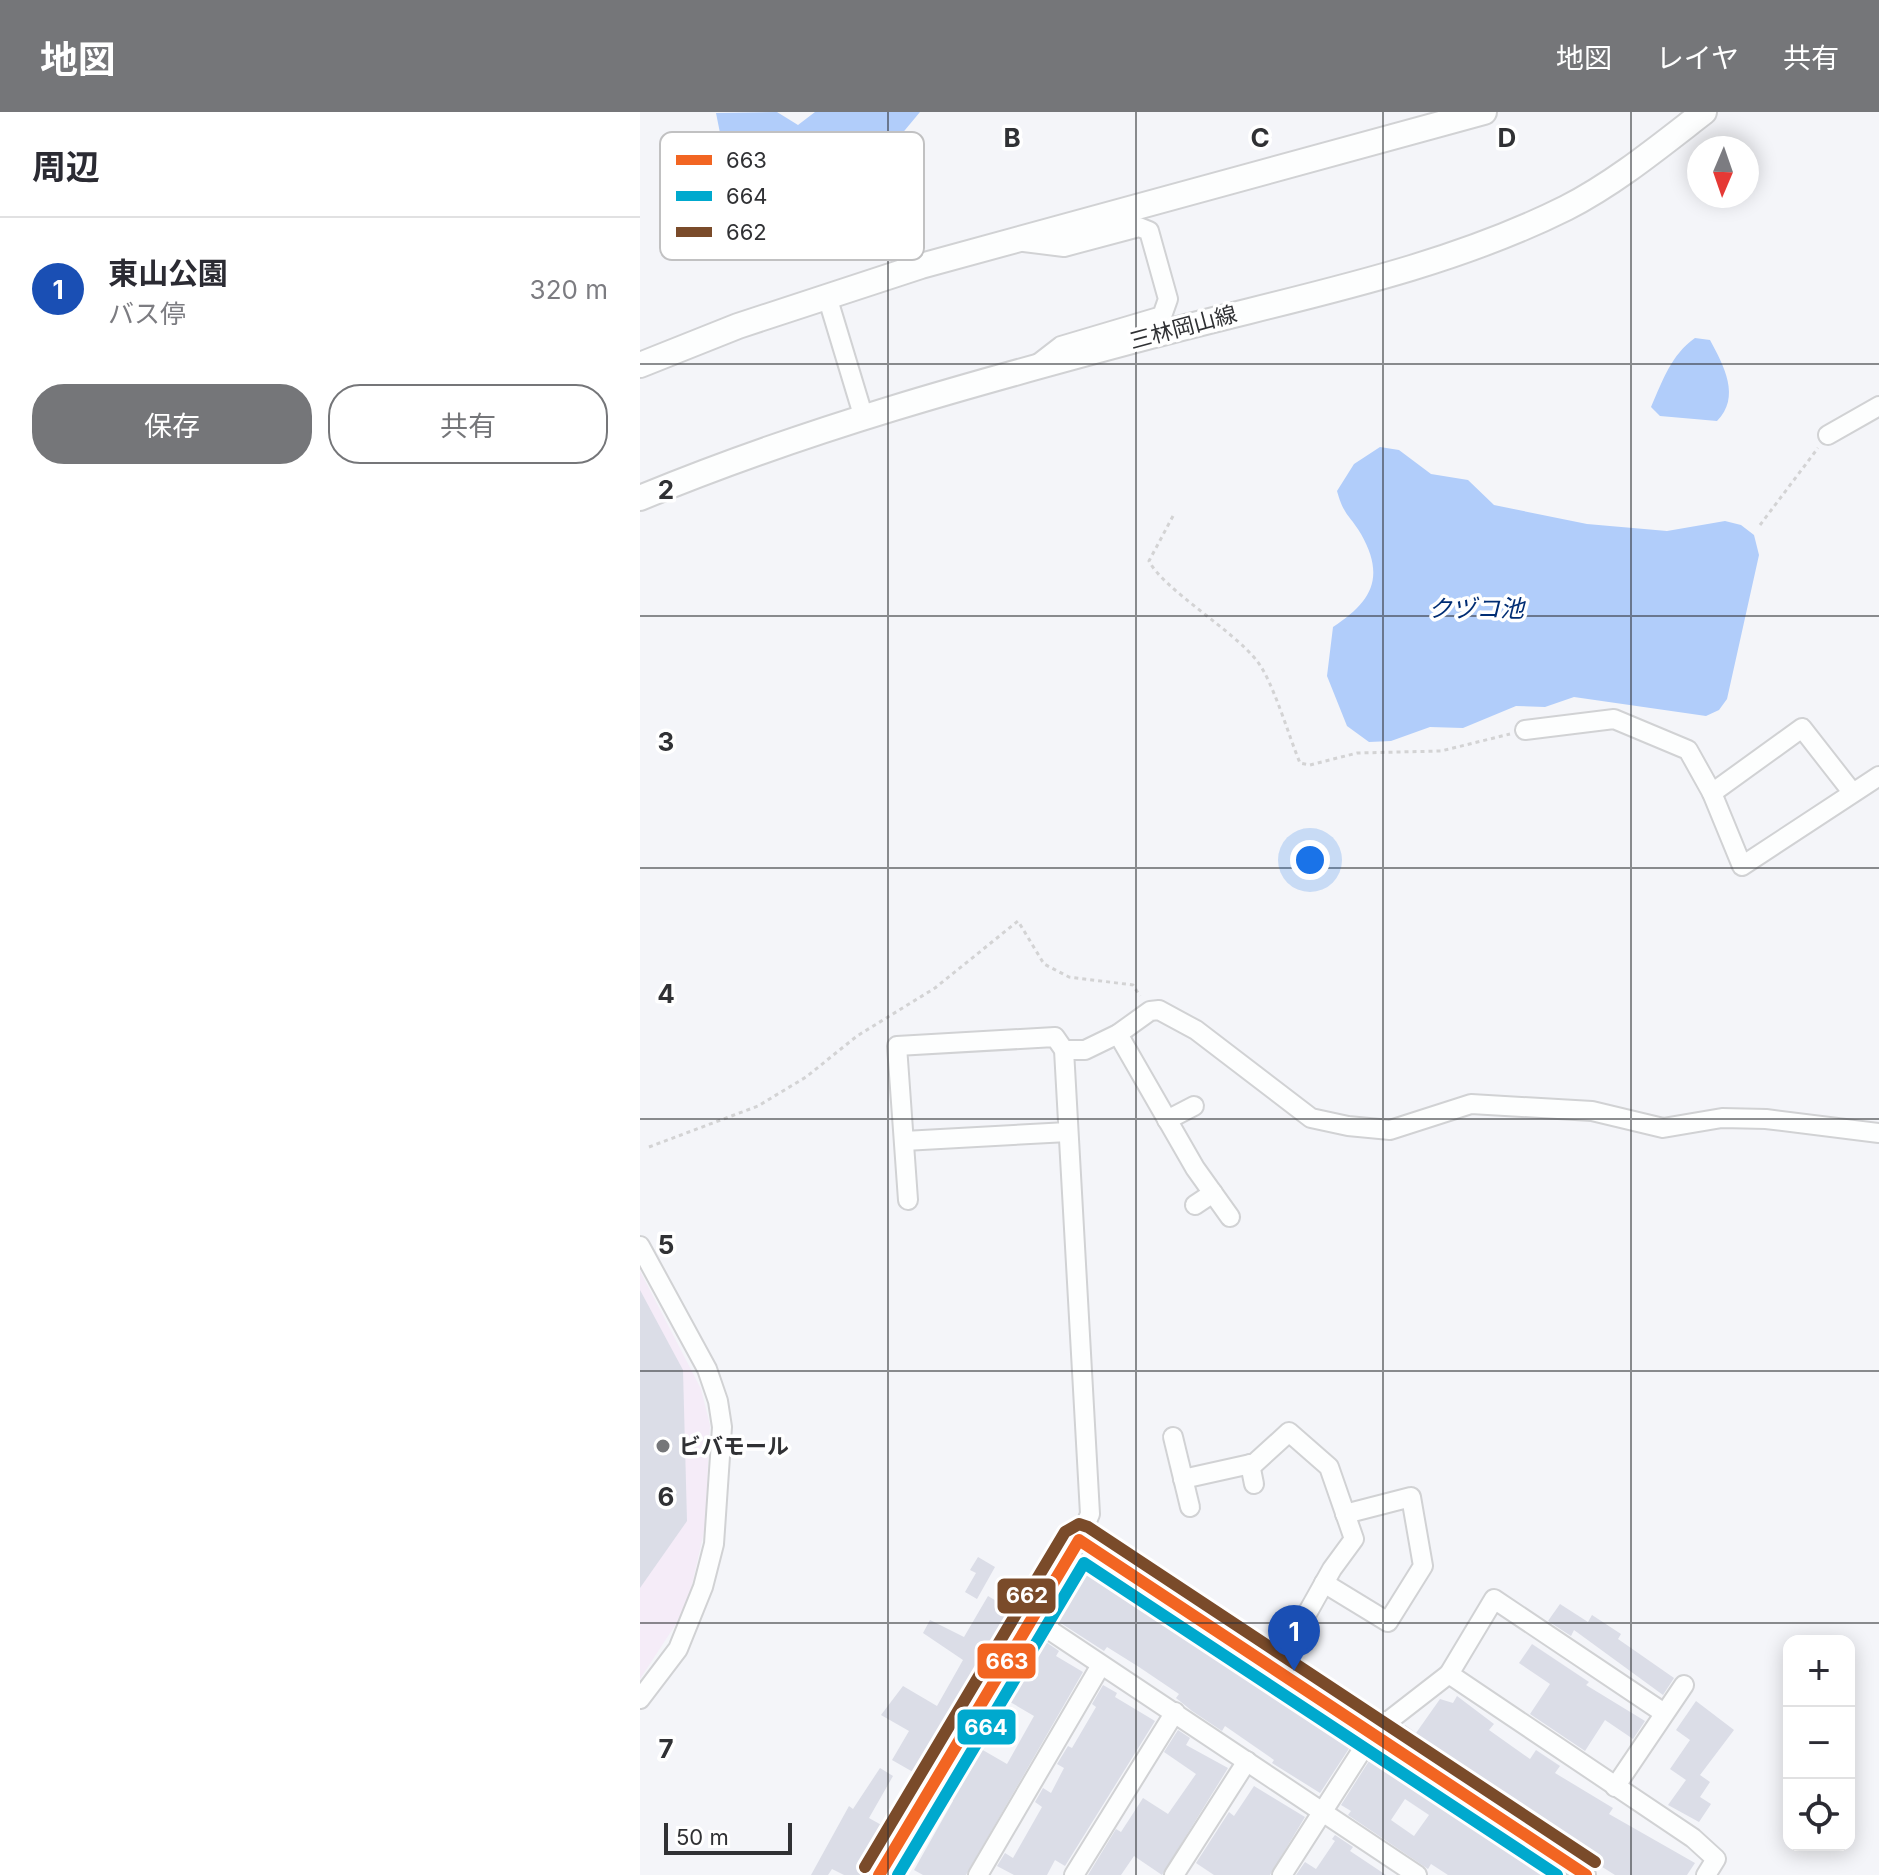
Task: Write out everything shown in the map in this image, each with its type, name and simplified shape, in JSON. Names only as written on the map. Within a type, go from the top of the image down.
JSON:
[{"type":"main road","points":[[640,365],[827,296],[1013,241],[1484,112]]},
{"type":"main road","name":"三林岡山線","points":[[640,498],[737,458],[863,415],[1391,272],[1500,237],[1568,207],[1644,159],[1704,112]]},
{"type":"street","points":[[1013,241],[1064,247],[1139,227],[1149,231],[1168,299],[1162,316],[1061,346],[1031,368]]},
{"type":"street","points":[[827,296],[863,415]]},
{"type":"street","points":[[1828,435],[1879,406]]},
{"type":"street","points":[[1525,730],[1614,719],[1688,750],[1712,793],[1742,866],[1879,776]]},
{"type":"street","points":[[1712,793],[1802,728],[1852,792]]},
{"type":"street","points":[[1064,1050],[1085,1050],[1118,1034],[1150,1011],[1159,1010],[1196,1030],[1311,1118],[1348,1126],[1390,1130],[1471,1104],[1592,1111],[1663,1128],[1737,1118],[1879,1133]]},
{"type":"street","points":[[1118,1034],[1167,1120],[1230,1217]]},
{"type":"street","points":[[881,1874],[1079,1540],[1090,1514],[1064,1050],[1055,1037],[897,1046],[908,1200]]},
{"type":"street","points":[[1167,1120],[1194,1106]]},
{"type":"street","points":[[904,1141],[1068,1132]]},
{"type":"street","points":[[1195,1205],[1213,1193]]},
{"type":"street","points":[[640,1246],[707,1369],[718,1401],[722,1427],[714,1544],[703,1587],[678,1649],[640,1699]]},
{"type":"street","points":[[1183,1479],[1250,1464],[1265,1455],[1289,1432],[1329,1467],[1354,1539],[1324,1583],[1276,1669]]},
{"type":"street","points":[[1173,1437],[1190,1507]]},
{"type":"street","points":[[1250,1464],[1254,1484]]},
{"type":"street","points":[[1324,1583],[1388,1622],[1423,1566],[1411,1497],[1345,1514]]},
{"type":"street","points":[[1079,1540],[1586,1875]]},
{"type":"street","points":[[1282,1875],[1373,1733],[1449,1674],[1494,1599],[1664,1713]]},
{"type":"street","points":[[1033,1619],[1325,1811],[1394,1869],[1417,1875]]},
{"type":"street","points":[[978,1875],[1101,1665]]},
{"type":"street","points":[[1449,1674],[1693,1838],[1716,1859],[1706,1875]]},
{"type":"street","points":[[1615,1787],[1684,1685]]},
{"type":"street","points":[[1074,1875],[1175,1712]]},
{"type":"street","points":[[1174,1875],[1247,1761]]},
{"type":"path","points":[[1760,525],[1828,435]]},
{"type":"path","points":[[1173,516],[1149,561],[1155,572],[1207,612],[1258,662],[1300,763],[1310,765],[1357,753],[1441,751],[1525,730]]},
{"type":"path","points":[[649,1147],[758,1106],[806,1077],[857,1036],[935,988],[1018,921],[1044,964],[1069,977],[1133,985],[1150,1011]]},
{"type":"shaded area","name":"ビバモール","points":[[640,1271],[701,1389],[710,1425],[705,1527],[687,1607],[640,1679]]},
{"type":"water","points":[[777,112],[798,125],[815,112],[920,112],[903,132],[720,132],[716,113]]},
{"type":"water","points":[[1695,338],[1710,340],[1728,381],[1728,402],[1717,421],[1660,416],[1651,407],[1674,360]]},
{"type":"water","name":"クヅコ池","points":[[1380,447],[1399,450],[1431,474],[1468,480],[1494,505],[1587,524],[1667,531],[1725,521],[1741,525],[1754,535],[1759,555],[1727,699],[1719,710],[1706,716],[1574,697],[1545,707],[1516,706],[1463,728],[1430,727],[1391,741],[1369,742],[1347,726],[1327,676],[1333,627],[1365,598],[1371,588],[1373,564],[1369,550],[1337,491],[1354,464]]},
{"type":"building","name":"ビバモール","points":[[640,1290],[683,1370],[687,1521],[640,1588]]},
{"type":"building","points":[[978,1557],[995,1567],[977,1599],[965,1592],[976,1573],[970,1570]]},
{"type":"building","points":[[1086,1563],[1148,1609],[1267,1684],[1264,1689],[1328,1729],[1350,1747],[1320,1793],[1272,1763],[1274,1760],[1225,1726],[1222,1731],[1192,1711],[1176,1698],[1179,1694],[1139,1667],[1107,1647],[1104,1651],[1056,1620],[1080,1585],[1074,1581]]},
{"type":"building","points":[[988,1596],[1013,1611],[1007,1621],[1014,1625],[985,1674],[977,1670],[952,1714],[947,1726],[952,1729],[920,1776],[892,1760],[909,1731],[881,1715],[903,1686],[937,1706],[963,1660],[923,1633],[930,1620],[964,1637]]},
{"type":"building","points":[[1560,1604],[1588,1622],[1592,1615],[1621,1634],[1618,1639],[1674,1678],[1663,1695],[1574,1630],[1571,1636],[1548,1621]]},
{"type":"building","points":[[1043,1640],[1059,1651],[1056,1656],[1083,1672],[966,1875],[923,1875],[914,1870],[953,1801],[949,1798],[975,1751],[979,1753],[981,1749],[1007,1764],[1034,1716],[1005,1699]]},
{"type":"building","points":[[1532,1644],[1589,1682],[1586,1685],[1645,1721],[1633,1739],[1605,1720],[1585,1751],[1530,1714],[1550,1684],[1519,1663]]},
{"type":"building","points":[[1103,1685],[1117,1693],[1115,1697],[1155,1721],[1065,1866],[1055,1860],[1047,1875],[1014,1875],[997,1866],[1005,1853],[1013,1858],[1042,1807],[1035,1802],[1043,1788],[1051,1793],[1064,1768],[1057,1764],[1068,1746],[1072,1748],[1096,1707],[1092,1704]]},
{"type":"building","points":[[1457,1696],[1494,1724],[1489,1730],[1530,1759],[1536,1750],[1560,1766],[1555,1773],[1613,1808],[1609,1814],[1695,1863],[1687,1875],[1615,1875],[1556,1838],[1534,1819],[1531,1823],[1475,1787],[1478,1783],[1431,1750],[1428,1755],[1398,1736],[1405,1725],[1416,1733],[1440,1699],[1453,1703]]},
{"type":"building","points":[[1696,1701],[1734,1730],[1700,1775],[1710,1782],[1700,1797],[1711,1804],[1699,1822],[1668,1805],[1686,1780],[1670,1769],[1690,1740],[1676,1730]]},
{"type":"building","points":[[1178,1730],[1190,1738],[1186,1745],[1228,1768],[1162,1875],[1134,1856],[1121,1875],[1088,1875],[1116,1829],[1121,1832],[1143,1798],[1168,1814],[1196,1774],[1164,1752]]},
{"type":"building","points":[[1369,1761],[1383,1769],[1387,1763],[1401,1772],[1399,1776],[1480,1831],[1485,1824],[1498,1833],[1494,1839],[1548,1875],[1448,1875],[1431,1864],[1428,1869],[1348,1815],[1351,1811],[1341,1805]],"holes":[[[1405,1799],[1429,1815],[1414,1836],[1391,1820]]]},
{"type":"building","points":[[880,1768],[893,1776],[869,1818],[885,1827],[868,1857],[874,1860],[867,1875],[844,1875],[832,1869],[828,1875],[811,1875],[849,1806],[853,1809]]},
{"type":"building","points":[[1254,1786],[1305,1817],[1270,1875],[1214,1875],[1196,1863],[1229,1812],[1234,1816]]},
{"type":"building","points":[[1335,1835],[1353,1847],[1350,1851],[1386,1875],[1296,1875],[1305,1862],[1316,1869],[1335,1841],[1332,1839]]},
{"type":"transit line","name":"662","points":[[865,1867],[1065,1532],[1079,1524],[1088,1527],[1595,1862]]},
{"type":"transit line","name":"663","points":[[879,1875],[1079,1540],[1586,1875]]},
{"type":"transit line","name":"664","points":[[898,1875],[1084,1563],[1557,1875]]},
{"type":"place","name":"ビバモール","points":[[663,1446]]},
{"type":"place","name":"東山公園","points":[[1294,1671]]}]
